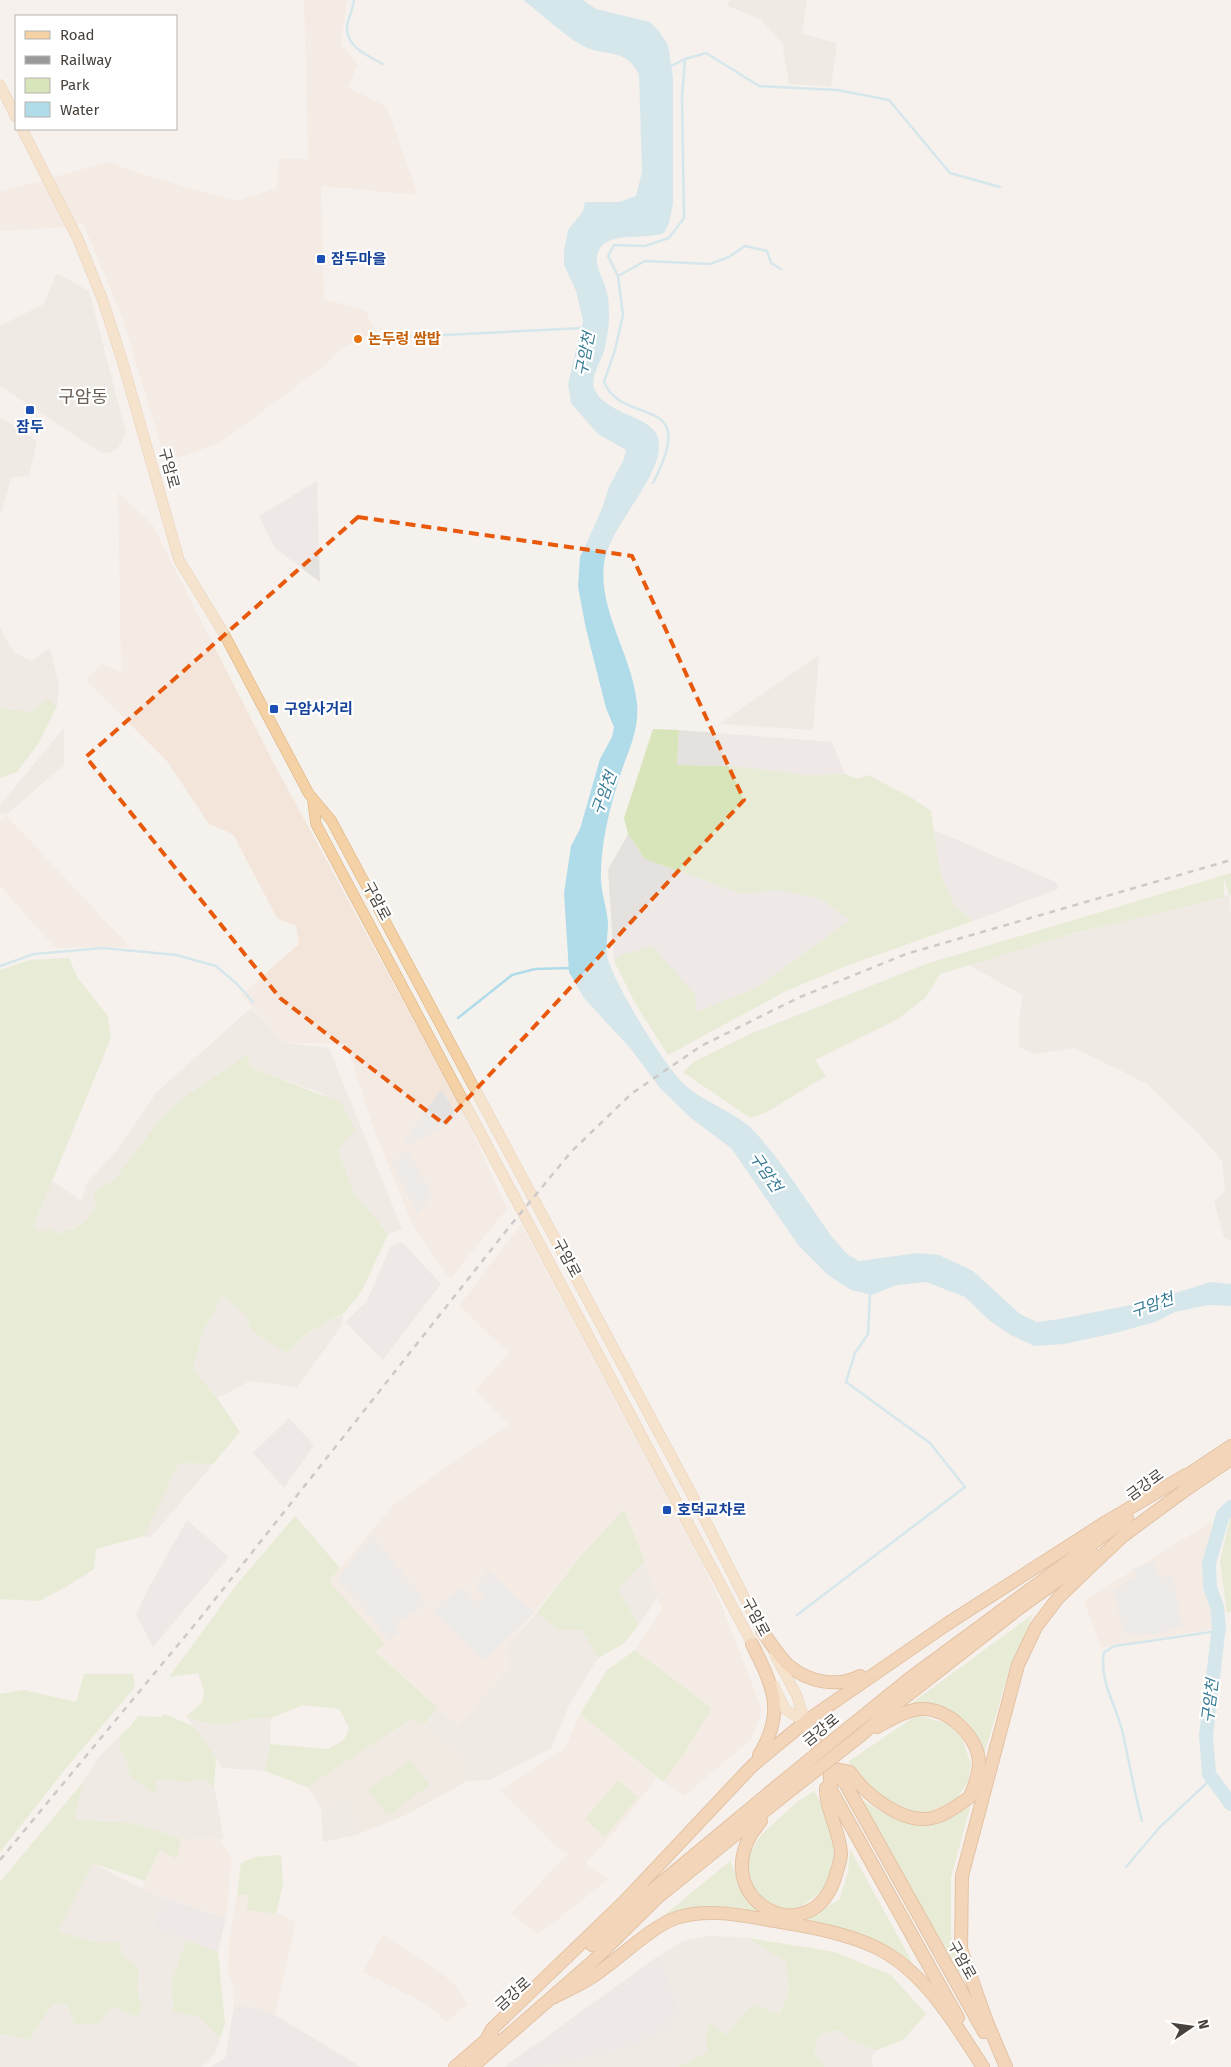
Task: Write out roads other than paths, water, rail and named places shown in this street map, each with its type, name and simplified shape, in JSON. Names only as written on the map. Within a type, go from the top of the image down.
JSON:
[{"type":"highway","name":"금강로","points":[[455,2067],[650,1892],[856,1731],[895,1705],[1231,1446]]},
{"type":"highway","name":"금강로","points":[[1189,1480],[1231,1459]]},
{"type":"highway","points":[[486,2040],[492,2029],[624,1902],[752,1766],[805,1722],[896,1657],[1082,1537],[1189,1480]]},
{"type":"highway","points":[[1005,2067],[961,1949],[962,1876],[1018,1665],[1036,1627],[1058,1598],[1123,1536],[1189,1480]]},
{"type":"highway","points":[[762,1631],[789,1665],[809,1677],[826,1682],[841,1684],[896,1657]]},
{"type":"highway","points":[[752,1644],[773,1694],[775,1720],[770,1737],[752,1766]]},
{"type":"highway","points":[[779,1792],[752,1831],[742,1852],[741,1867],[744,1880],[762,1907],[787,1916],[801,1914],[816,1906],[830,1892],[838,1868],[841,1854],[826,1792],[828,1768],[850,1772],[860,1787],[874,1799],[913,1818],[932,1819],[970,1797],[979,1762],[972,1741],[962,1728],[945,1715],[922,1709],[856,1731]]},
{"type":"highway","name":"구암로","points":[[805,1722],[828,1768],[832,1790],[984,2067]]},
{"type":"highway","name":"구암로","points":[[828,1768],[845,1783],[1005,2067]]},
{"type":"highway","name":"금강로","points":[[472,2067],[552,1998],[658,1897],[779,1792]]},
{"type":"highway","points":[[552,1998],[592,1977],[644,1938],[675,1919],[706,1912],[740,1915],[848,1937],[876,1948],[902,1965],[927,1989],[984,2067]]},
{"type":"main road","points":[[0,85],[15,115]]},
{"type":"main road","name":"구암로","points":[[23,130],[78,239],[103,301],[122,360],[179,560],[222,632],[313,802],[331,820],[694,1498],[797,1696],[805,1722]]},
{"type":"main road","name":"구암로","points":[[313,802],[316,824],[785,1709],[805,1722]]},
{"type":"water","points":[[523,0],[583,0],[596,9],[650,22],[668,45],[673,77],[673,204],[669,223],[664,233],[613,239],[606,242],[601,247],[597,258],[597,264],[608,296],[609,317],[604,352],[594,375],[594,387],[603,400],[612,407],[651,427],[657,434],[659,443],[652,472],[615,534],[604,563],[606,599],[629,669],[637,704],[634,736],[620,775],[608,820],[603,844],[601,869],[601,881],[608,923],[607,955],[620,988],[655,1046],[678,1078],[694,1092],[747,1124],[753,1130],[785,1169],[832,1237],[847,1254],[859,1261],[918,1253],[939,1255],[973,1271],[1020,1314],[1037,1322],[1146,1302],[1211,1282],[1231,1284],[1231,1306],[1208,1305],[1175,1312],[1155,1322],[1115,1333],[1064,1344],[1034,1346],[1011,1335],[990,1321],[965,1297],[926,1282],[897,1285],[872,1295],[851,1290],[828,1275],[799,1246],[731,1148],[692,1119],[660,1088],[630,1048],[584,998],[569,972],[564,893],[571,846],[580,829],[600,759],[612,737],[614,727],[606,708],[586,629],[578,587],[580,557],[601,511],[609,487],[624,459],[626,450],[598,434],[571,403],[568,384],[583,321],[576,291],[564,265],[564,251],[568,230],[583,211],[585,202],[619,202],[636,196],[642,172],[639,75],[628,60],[621,56],[581,45]]},
{"type":"waterway","points":[[354,0],[347,27],[350,40],[359,50],[383,64]]},
{"type":"waterway","points":[[669,67],[685,59],[706,53],[759,86],[837,90],[889,100],[950,173],[1000,187]]},
{"type":"waterway","points":[[685,59],[682,97],[684,218],[669,238],[645,246],[614,245],[608,256],[618,276],[645,261],[710,264],[729,257],[745,246],[767,251],[771,263],[781,269]]},
{"type":"waterway","points":[[618,276],[623,315],[615,350],[604,382],[614,396],[627,405],[654,415],[664,423],[668,435],[665,454],[653,483]]},
{"type":"waterway","points":[[382,338],[583,328]]},
{"type":"waterway","points":[[0,966],[34,954],[103,948],[176,955],[216,966],[237,984],[253,1002]]},
{"type":"waterway","points":[[458,1018],[512,975],[535,969],[570,968]]},
{"type":"waterway","points":[[797,1615],[965,1487],[930,1443],[846,1382],[855,1353],[868,1334],[870,1293]]},
{"type":"waterway","name":"구암천","points":[[1231,1507],[1223,1515],[1209,1563],[1210,1587],[1217,1607],[1219,1626],[1206,1736],[1209,1774],[1231,1804]]},
{"type":"waterway","points":[[1142,1821],[1122,1730],[1108,1692],[1104,1673],[1104,1652],[1115,1646],[1218,1631]]},
{"type":"waterway","points":[[1126,1867],[1159,1828],[1212,1778]]},
{"type":"railway","points":[[0,1860],[201,1617],[510,1226],[571,1152],[631,1094],[701,1046],[800,997],[906,954],[1231,860]]},
{"type":"place","name":"잠두마을","points":[[321,259]]},
{"type":"place","name":"논두렁 쌈밥","points":[[358,339]]},
{"type":"place","name":"잠두","points":[[30,410]]},
{"type":"place","name":"구암사거리","points":[[274,709]]},
{"type":"place","name":"호덕교차로","points":[[667,1510]]},
{"type":"district","name":"구암동","points":[[83,397]]}]
